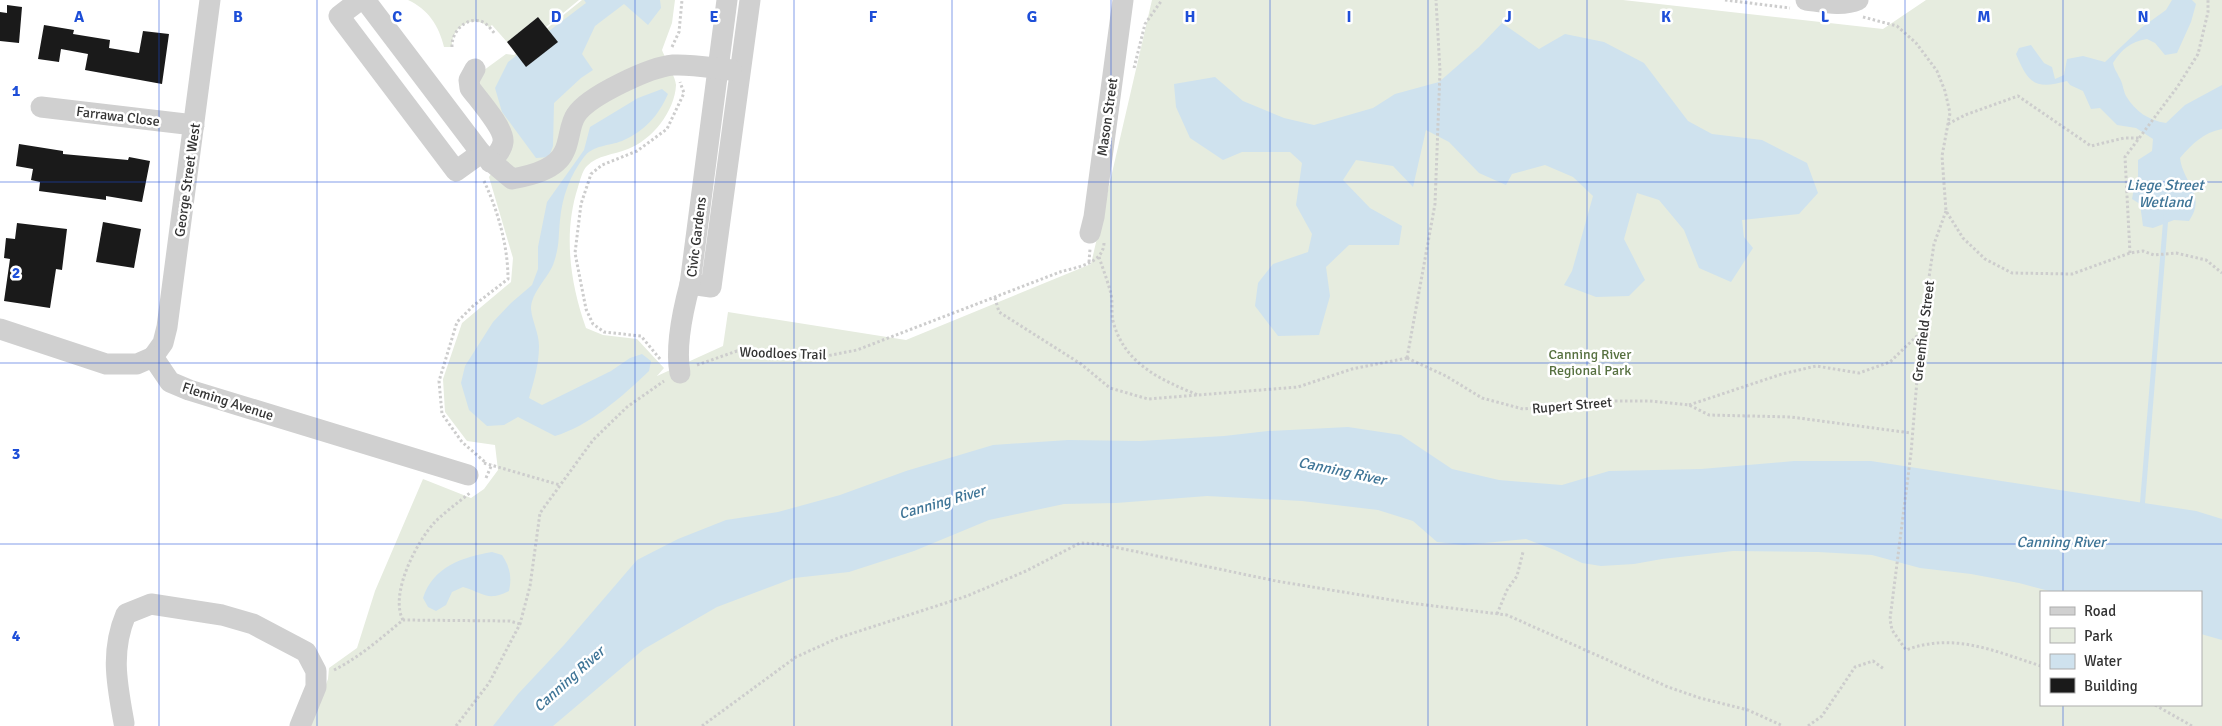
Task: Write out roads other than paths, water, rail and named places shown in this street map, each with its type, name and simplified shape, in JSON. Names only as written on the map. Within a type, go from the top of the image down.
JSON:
[{"type":"street","name":"George Street West","points":[[153,357],[163,343],[167,327],[210,0]]},
{"type":"street","points":[[360,0],[339,16],[456,171],[480,158],[499,152],[504,140],[500,128],[470,88],[469,80],[475,69]]},
{"type":"street","points":[[365,0],[480,158],[512,179],[533,176],[554,163],[564,153],[575,116],[591,99],[621,83],[672,65],[748,72]]},
{"type":"street","name":"Civic Gardens","points":[[727,0],[690,284],[712,286],[748,72],[750,0]]},
{"type":"street","name":"Mason Street","points":[[1097,237],[1094,217],[1123,0]]},
{"type":"street","points":[[1806,0],[1830,3],[1852,2],[1858,8]]},
{"type":"street","name":"Farrawa Close","points":[[41,106],[194,125]]},
{"type":"street","points":[[676,374],[684,306],[690,284]]},
{"type":"street","points":[[0,330],[106,364],[137,364],[153,357]]},
{"type":"street","name":"Fleming Avenue","points":[[153,357],[170,382],[189,390],[475,482]]},
{"type":"street","points":[[124,723],[116,673],[117,634],[126,614],[151,604],[222,615],[254,624],[306,652],[316,671],[316,687],[300,726]]},
{"type":"water","points":[[584,0],[660,0],[661,8],[648,25],[624,4],[595,26],[582,54],[593,70],[581,78],[554,103],[553,146],[549,157],[536,158],[502,112],[495,88],[508,62],[586,3]]},
{"type":"water","name":"Liege Street Wetland","points":[[2172,0],[2192,0],[2196,4],[2191,22],[2177,53],[2165,55],[2155,43],[2147,39],[2141,40],[2123,50],[2113,63],[2114,67],[2126,96],[2134,107],[2154,120],[2166,123],[2185,105],[2222,85],[2222,129],[2209,133],[2199,139],[2180,158],[2185,175],[2195,196],[2196,204],[2189,221],[2174,220],[2153,228],[2143,226],[2140,204],[2132,199],[2134,188],[2138,182],[2138,160],[2152,151],[2153,139],[2136,128],[2117,125],[2100,108],[2091,109],[2083,91],[2070,85],[2067,81],[2047,85],[2034,82],[2025,72],[2016,54],[2019,48],[2031,45],[2044,63],[2052,67],[2055,79],[2064,75],[2067,59],[2083,56],[2105,62],[2141,28],[2166,10]]},
{"type":"water","points":[[1502,23],[1539,49],[1565,34],[1604,42],[1644,63],[1688,121],[1712,134],[1762,140],[1807,163],[1818,193],[1799,214],[1742,220],[1744,237],[1753,248],[1731,282],[1699,268],[1684,230],[1659,200],[1637,193],[1624,239],[1645,280],[1629,296],[1596,297],[1564,285],[1572,271],[1593,196],[1573,177],[1545,165],[1512,174],[1506,185],[1479,173],[1449,142],[1426,130],[1413,187],[1393,166],[1356,160],[1343,180],[1370,208],[1402,226],[1399,245],[1349,245],[1326,267],[1330,296],[1319,335],[1278,336],[1255,306],[1258,283],[1273,264],[1308,252],[1312,234],[1296,205],[1302,163],[1290,152],[1242,152],[1223,160],[1190,138],[1176,107],[1174,84],[1215,77],[1243,101],[1284,118],[1314,125],[1373,108],[1395,94],[1439,82],[1479,47]]},
{"type":"water","points":[[662,89],[668,94],[660,109],[644,128],[622,141],[592,150],[584,157],[571,179],[563,203],[558,247],[553,265],[536,292],[532,303],[531,309],[538,336],[539,353],[529,398],[542,405],[611,371],[630,358],[642,354],[651,361],[649,371],[617,400],[593,418],[555,436],[518,417],[504,425],[487,426],[469,410],[461,383],[465,366],[493,322],[532,285],[538,269],[538,247],[547,202],[584,150],[590,127],[638,98]]},
{"type":"water","name":"Canning River","points":[[1348,427],[1401,435],[1452,469],[1499,480],[1562,485],[1609,471],[1701,469],[1794,461],[1871,461],[2196,511],[2222,519],[2222,640],[2202,634],[2202,591],[2049,591],[1971,574],[1920,568],[1872,555],[1818,552],[1733,551],[1634,564],[1601,566],[1582,563],[1526,539],[1464,545],[1437,542],[1413,521],[1378,510],[1302,501],[1207,496],[1116,503],[1064,504],[989,520],[914,551],[849,572],[794,578],[717,607],[644,649],[553,726],[493,726],[518,694],[564,645],[637,560],[678,539],[726,520],[778,512],[840,495],[906,471],[993,445],[1068,440],[1140,441],[1224,436],[1268,431]]},
{"type":"water","points":[[492,552],[502,555],[507,564],[510,572],[509,591],[490,596],[463,587],[452,592],[446,605],[436,611],[428,607],[423,598],[434,578],[441,571],[470,557]]},
{"type":"waterway","points":[[2142,509],[2166,216]]},
{"type":"park label","name":"Canning River Regional Park","points":[[1590,362]]}]
